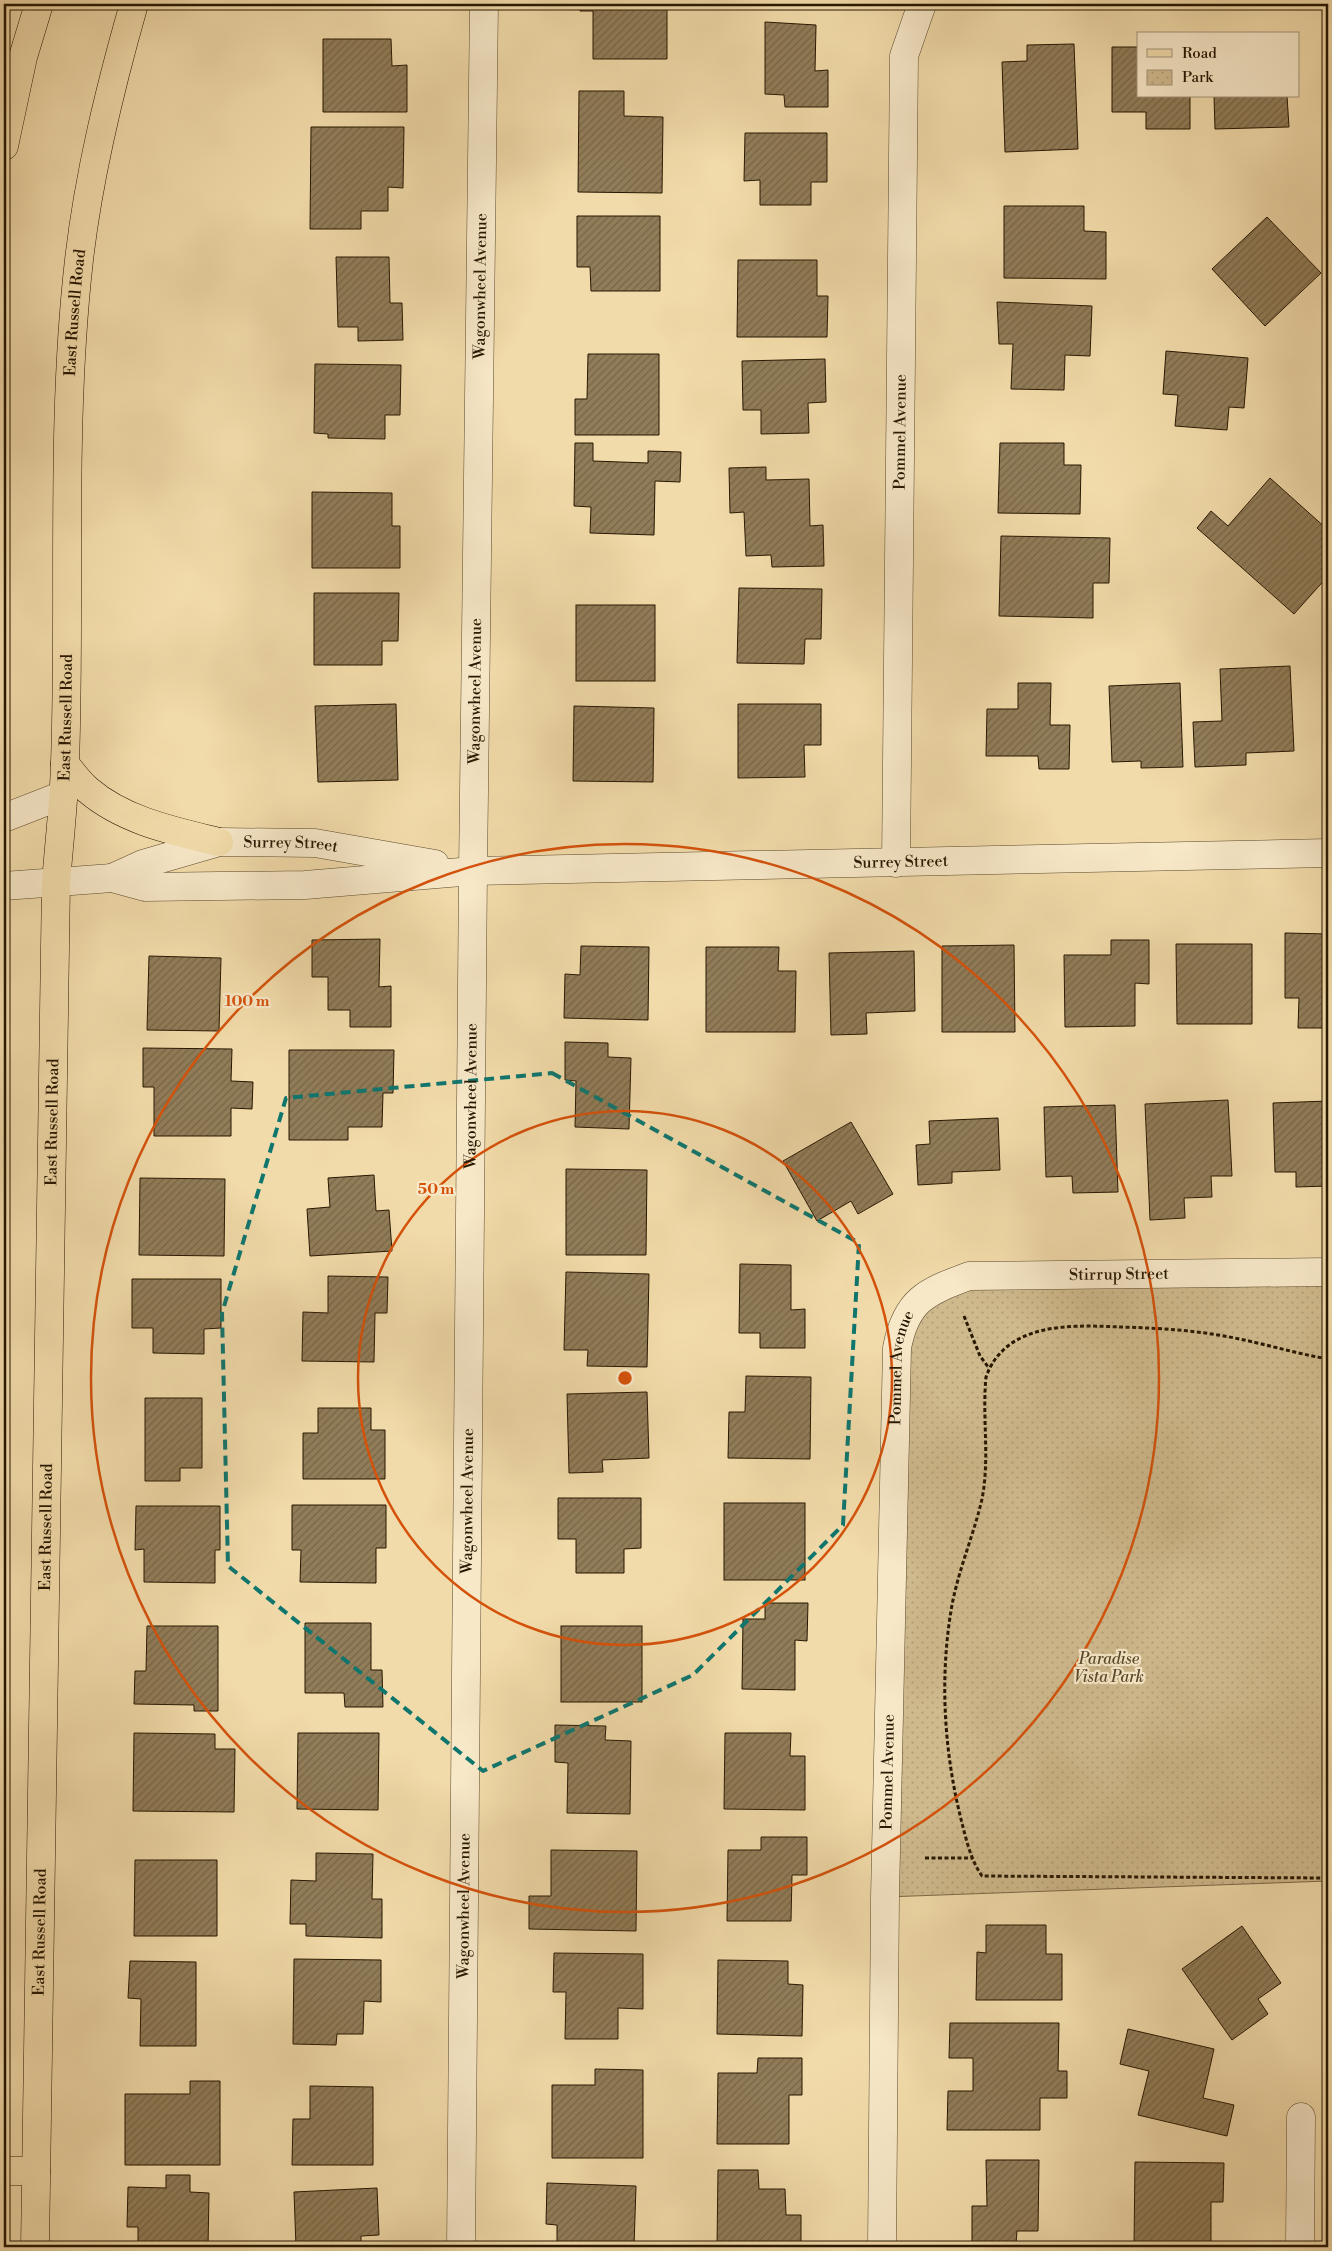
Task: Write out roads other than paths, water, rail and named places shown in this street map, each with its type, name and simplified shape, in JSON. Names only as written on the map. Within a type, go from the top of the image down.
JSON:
[{"type":"main road","points":[[4,146],[23,57],[39,4]]},
{"type":"main road","name":"East Russell Road","points":[[35,2247],[56,883],[65,764],[67,452],[71,350],[78,269],[92,175],[112,79],[134,4]]},
{"type":"main road","points":[[65,764],[87,790],[130,816],[219,842]]},
{"type":"main road","points":[[4,2171],[36,2171]]},
{"type":"street","name":"Wagonwheel Avenue","points":[[461,2247],[473,870],[484,4]]},
{"type":"street","name":"Pommel Avenue","points":[[896,863],[904,56],[922,4]]},
{"type":"street","points":[[4,818],[63,796]]},
{"type":"street","name":"Surrey Street","points":[[4,886],[112,878],[143,864],[219,842],[315,842],[473,870]]},
{"type":"street","name":"Surrey Street","points":[[112,878],[146,887],[305,884],[473,870],[1328,853]]},
{"type":"street","name":"Stirrup Street","points":[[916,1302],[932,1291],[969,1276],[1328,1272]]},
{"type":"street","name":"Pommel Avenue","points":[[882,2247],[885,1897],[897,1348],[901,1328],[916,1302]]},
{"type":"street","points":[[1300,2247],[1301,2117]]},
{"type":"park label","name":"Paradise Vista Park","points":[[1109,1668]]}]
